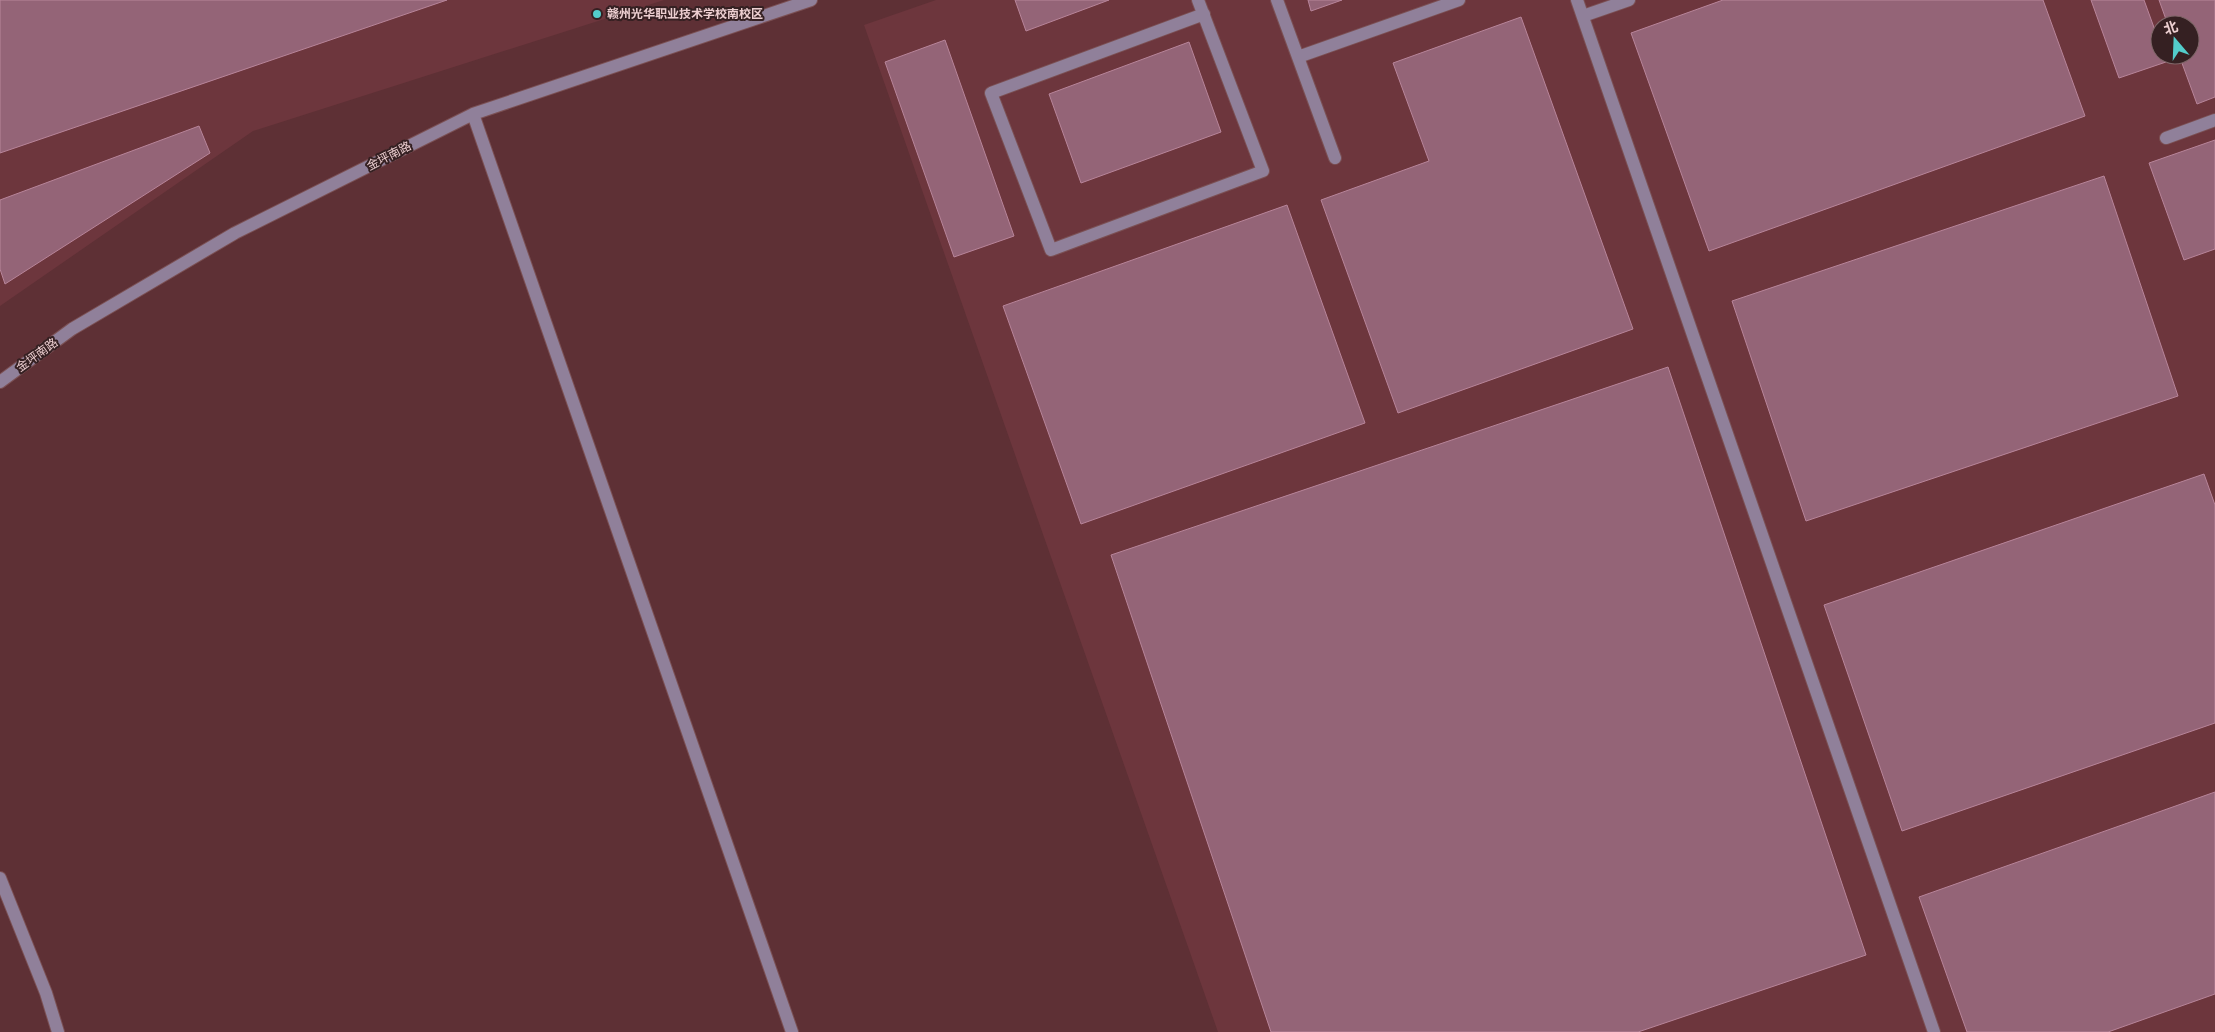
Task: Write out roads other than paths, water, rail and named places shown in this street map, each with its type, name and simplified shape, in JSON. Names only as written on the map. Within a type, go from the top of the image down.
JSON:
[{"type":"street","name":"金坪南路","points":[[0,382],[72,329],[235,233],[473,114],[811,0]]},
{"type":"street","points":[[1198,0],[1204,14],[1263,170],[1051,250],[991,93],[1204,14]]},
{"type":"street","points":[[1277,0],[1335,158]]},
{"type":"street","points":[[1298,57],[1459,0]]},
{"type":"street","points":[[1577,0],[1934,1032]]},
{"type":"street","points":[[1583,16],[1629,0]]},
{"type":"street","points":[[473,114],[792,1032]]},
{"type":"street","points":[[2166,138],[2215,120]]},
{"type":"street","points":[[0,878],[46,993],[58,1032]]},
{"type":"place","name":"赣州光华职业技术学校南校区","points":[[597,14]]}]
